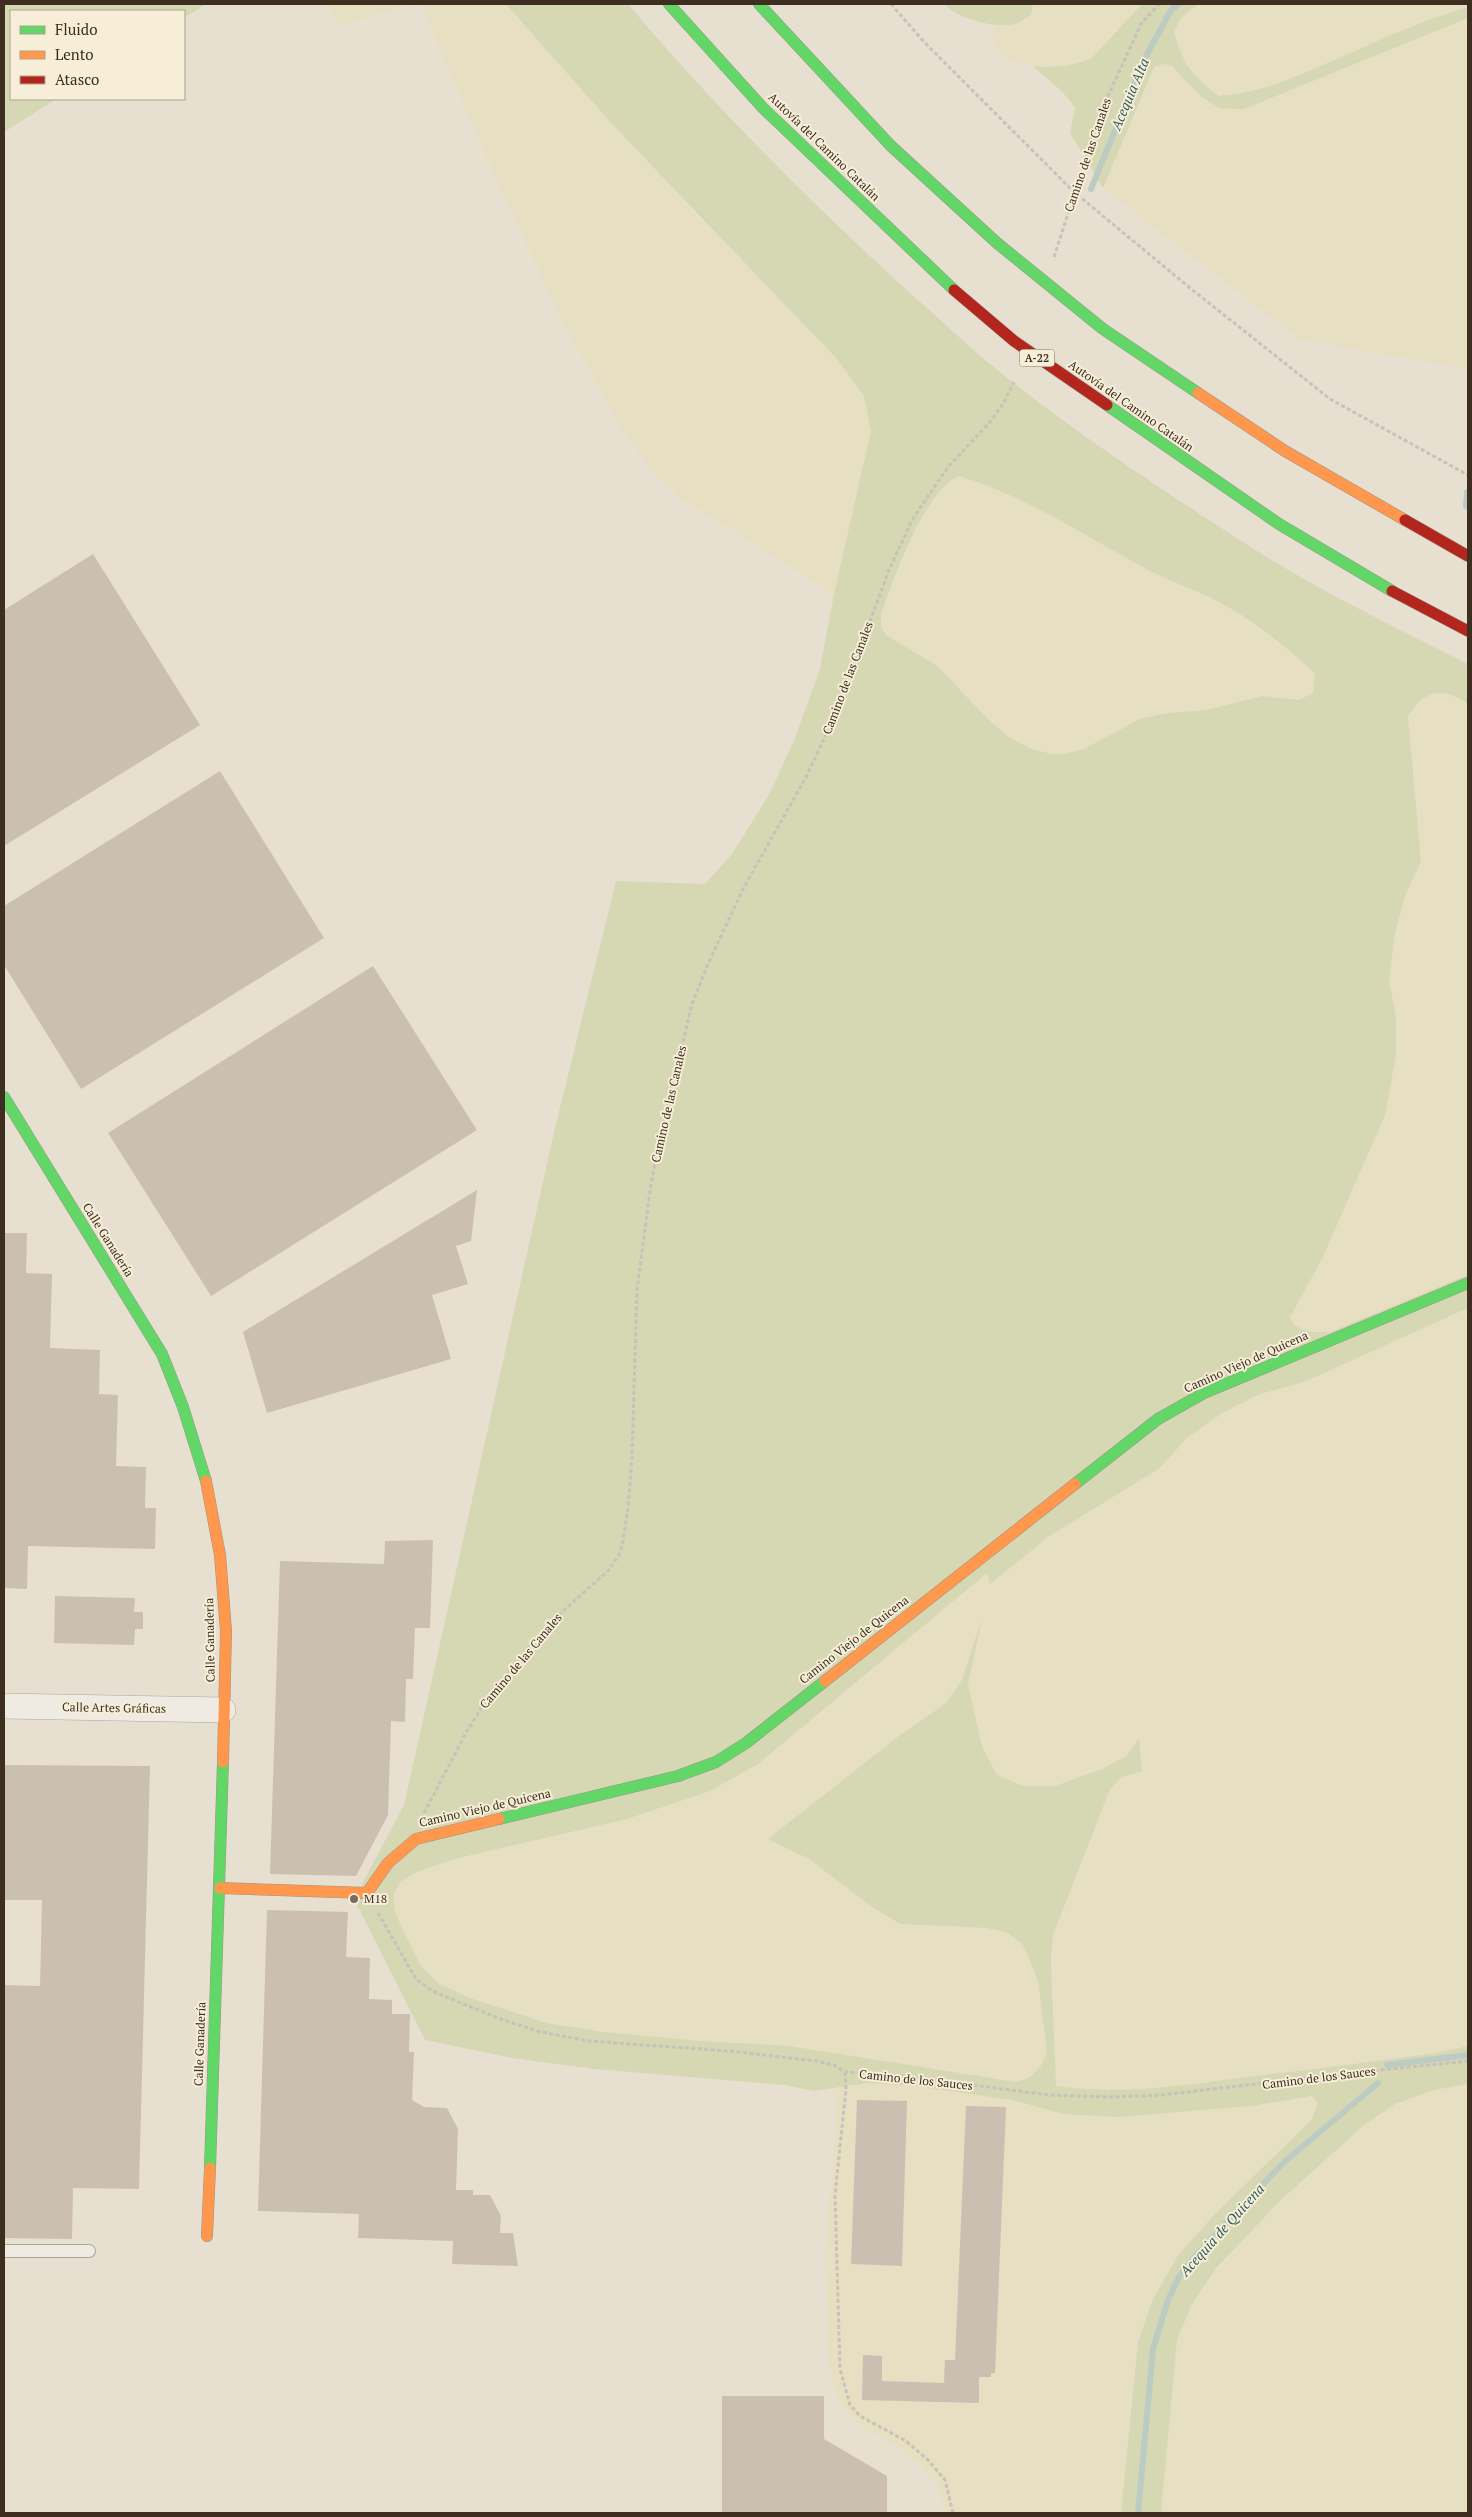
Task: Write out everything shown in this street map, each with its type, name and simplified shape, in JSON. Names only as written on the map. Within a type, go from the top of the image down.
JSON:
[{"type":"main road","name":"Autovía del Camino Catalán","points":[[669,4],[763,108],[819,163],[935,274],[1014,342],[1279,524],[1398,594],[1468,631]]},
{"type":"main road","points":[[759,4],[891,146],[997,243],[1104,329],[1285,452],[1468,556]]},
{"type":"main road","name":"Calle Ganadería","points":[[4,1097],[162,1354],[183,1407],[206,1482],[220,1555],[226,1631],[220,1888],[207,2236]]},
{"type":"main road","name":"Camino Viejo de Quicena","points":[[367,1893],[383,1867],[396,1853],[416,1839],[678,1776],[716,1762],[746,1743],[1158,1419],[1204,1393],[1468,1283]]},
{"type":"main road","points":[[220,1888],[367,1893]]},
{"type":"street","name":"Calle Artes Gráficas","points":[[4,1706],[223,1710]]},
{"type":"lane","points":[[4,2251],[89,2251]]},
{"type":"path","points":[[891,4],[925,43],[1074,192],[1198,294],[1330,398],[1468,475]]},
{"type":"path","name":"Camino de las Canales","points":[[1054,257],[1105,103],[1141,24],[1159,4]]},
{"type":"path","name":"Camino de las Canales","points":[[416,1839],[427,1804],[467,1730],[489,1696],[542,1633],[564,1610],[608,1571],[619,1555],[628,1508],[637,1290],[651,1184],[692,1004],[708,964],[743,889],[806,777],[833,720],[889,570],[912,520],[948,467],[991,420],[1004,402],[1014,382]]},
{"type":"path","name":"Camino de los Sauces","points":[[367,1893],[394,1945],[416,1979],[432,1991],[503,2020],[541,2032],[589,2041],[641,2047],[729,2051],[834,2064],[845,2072],[905,2076],[1048,2095],[1112,2097],[1162,2096],[1322,2076],[1468,2061]]},
{"type":"path","points":[[845,2072],[846,2089],[835,2195],[840,2369],[844,2388],[850,2406],[860,2416],[906,2442],[928,2460],[945,2480],[953,2513]]},
{"type":"shaded area","points":[[328,4],[409,4],[338,27]]},
{"type":"shaded area","points":[[420,4],[506,4],[612,124],[838,360],[864,396],[871,430],[834,594],[681,498],[650,469],[621,428],[564,324],[501,190]]},
{"type":"shaded area","points":[[1033,4],[1142,4],[1091,59],[1066,66],[1034,67],[1007,60],[994,48],[993,34],[995,25],[1017,23],[1031,15]]},
{"type":"shaded area","points":[[1198,4],[1468,4],[1468,7],[1439,16],[1296,77],[1244,95],[1219,96],[1200,82],[1180,55],[1174,32],[1181,18]]},
{"type":"shaded area","points":[[1468,18],[1468,369],[1301,340],[1103,188],[1154,67],[1163,64],[1171,65],[1202,97],[1265,101]]},
{"type":"shaded area","points":[[959,476],[985,483],[1049,512],[1153,572],[1228,607],[1302,660],[1315,674],[1313,693],[1299,700],[1262,696],[1206,710],[1142,718],[1084,749],[1064,754],[1052,754],[1031,749],[1009,737],[989,720],[936,665],[886,635],[881,626],[880,614],[915,532],[932,502],[949,480]]},
{"type":"shaded area","points":[[1433,693],[1450,693],[1468,704],[1468,1275],[1330,1332],[1309,1332],[1294,1325],[1290,1317],[1322,1259],[1350,1192],[1396,1017],[1389,980],[1395,933],[1406,893],[1421,862],[1408,716],[1418,700]]},
{"type":"shaded area","points":[[1468,1308],[1468,2046],[1436,2053],[1187,2085],[1121,2090],[1075,2089],[1055,2086],[1053,1935],[1110,1789],[1122,1777],[1139,1740],[1126,1756],[1102,1769],[1055,1786],[1023,1786],[996,1775],[982,1747],[968,1684],[980,1624],[962,1680],[945,1704],[899,1736],[769,1839],[809,1859],[871,1906],[900,1924],[987,1928],[1008,1933],[1023,1945],[1038,1980],[1047,2054],[1040,2067],[1029,2078],[1016,2082],[995,2080],[789,2046],[701,2041],[603,2032],[547,2023],[470,1998],[438,1983],[421,1966],[396,1915],[393,1895],[400,1882],[417,1872],[454,1859],[627,1819],[710,1791],[758,1764],[987,1573],[990,1584],[1048,1537],[1160,1468],[1187,1438],[1224,1412],[1260,1394],[1304,1382]]},
{"type":"shaded area","points":[[867,2083],[915,2086],[1013,2100],[1063,2114],[1118,2117],[1251,2106],[1312,2096],[1318,2103],[1312,2119],[1213,2216],[1177,2257],[1153,2299],[1138,2342],[1121,2513],[946,2513],[936,2485],[923,2467],[900,2448],[861,2426],[845,2410],[835,2391],[829,2365],[825,2254],[835,2140],[836,2106],[832,2089]]},
{"type":"shaded area","points":[[1468,2084],[1468,2513],[1161,2513],[1177,2340],[1192,2304],[1217,2267],[1282,2199],[1363,2126],[1395,2105],[1434,2090]]},
{"type":"green space","points":[[4,4],[206,4],[185,17],[185,10],[10,10],[10,100],[54,100],[4,132]]},
{"type":"green space","points":[[506,4],[628,4],[729,117],[800,189],[911,294],[1016,385],[1116,458],[1254,549],[1333,595],[1468,664],[1468,704],[1450,695],[1435,694],[1427,696],[1414,707],[1408,716],[1421,862],[1406,893],[1395,933],[1389,980],[1396,1017],[1396,1055],[1385,1115],[1322,1259],[1290,1317],[1294,1325],[1309,1332],[1330,1332],[1468,1275],[1468,1308],[1304,1382],[1260,1394],[1224,1412],[1187,1438],[1160,1468],[1048,1537],[990,1584],[987,1573],[758,1764],[710,1791],[627,1819],[454,1859],[417,1872],[400,1882],[393,1895],[396,1915],[421,1966],[438,1983],[470,1998],[547,2023],[603,2032],[701,2041],[789,2046],[1016,2082],[1029,2078],[1040,2067],[1047,2053],[1038,1980],[1023,1945],[1008,1933],[987,1928],[900,1924],[871,1906],[809,1859],[768,1839],[899,1736],[945,1704],[962,1680],[982,1618],[968,1684],[982,1747],[997,1775],[1023,1786],[1055,1786],[1102,1769],[1126,1756],[1139,1739],[1142,1771],[1122,1777],[1110,1789],[1053,1935],[1051,1960],[1056,2086],[1079,2089],[1125,2090],[1171,2086],[1436,2053],[1468,2046],[1468,2084],[1434,2090],[1395,2104],[1363,2126],[1282,2199],[1217,2267],[1192,2304],[1177,2340],[1161,2513],[1121,2513],[1138,2342],[1153,2299],[1177,2257],[1213,2216],[1312,2119],[1318,2103],[1312,2096],[1251,2106],[1118,2117],[1063,2114],[1013,2100],[915,2086],[867,2083],[814,2091],[785,2085],[595,2069],[512,2058],[425,2040],[354,1899],[404,1805],[555,1128],[616,881],[705,884],[732,854],[770,793],[795,738],[820,669],[834,594],[871,431],[864,396],[838,360],[612,124]],"holes":[[[959,476],[985,485],[1058,519],[1152,572],[1210,597],[1238,613],[1286,648],[1315,674],[1313,693],[1299,700],[1262,696],[1206,710],[1142,718],[1084,749],[1064,754],[1052,754],[1031,749],[1009,737],[989,720],[936,665],[886,635],[881,626],[881,614],[902,558],[922,517],[934,499],[946,485]]]},
{"type":"green space","points":[[944,4],[1033,4],[1031,15],[1018,23],[1000,25],[979,22],[968,18]]},
{"type":"green space","points":[[1142,4],[1198,4],[1181,18],[1174,32],[1185,61],[1195,76],[1219,96],[1233,95],[1274,85],[1414,26],[1468,7],[1468,18],[1244,109],[1219,108],[1202,97],[1171,65],[1163,64],[1154,67],[1103,188],[1070,133],[1075,108],[1062,91],[1034,67],[1066,66],[1091,59]]},
{"type":"building","points":[[93,554],[200,725],[4,846],[4,610]]},
{"type":"building","points":[[220,771],[324,938],[81,1089],[4,965],[4,906]]},
{"type":"building","points":[[373,966],[477,1130],[211,1296],[108,1133]]},
{"type":"building","points":[[477,1190],[471,1241],[456,1246],[468,1284],[432,1295],[451,1359],[267,1413],[243,1332]]},
{"type":"building","points":[[4,1233],[27,1233],[26,1273],[52,1274],[50,1348],[100,1350],[99,1394],[118,1395],[116,1466],[146,1467],[145,1508],[156,1508],[155,1549],[28,1546],[27,1589],[4,1588]]},
{"type":"building","points":[[433,1540],[430,1628],[415,1628],[413,1679],[406,1679],[405,1722],[391,1721],[388,1815],[356,1876],[270,1874],[280,1561],[384,1564],[385,1541]]},
{"type":"building","points":[[55,1596],[135,1598],[134,1612],[143,1612],[143,1629],[135,1629],[134,1645],[54,1643]]},
{"type":"building","points":[[4,1765],[150,1766],[139,2189],[73,2188],[72,2239],[4,2238],[4,1985],[40,1986],[42,1900],[4,1900]]},
{"type":"building","points":[[267,1910],[348,1912],[346,1957],[370,1958],[369,1999],[392,2000],[392,2014],[410,2014],[409,2052],[414,2052],[412,2100],[424,2107],[447,2108],[458,2129],[456,2190],[473,2190],[473,2195],[490,2195],[501,2216],[500,2233],[513,2233],[518,2266],[452,2264],[453,2241],[358,2238],[359,2214],[258,2211]]},
{"type":"building","points":[[857,2100],[907,2101],[902,2266],[851,2264]]},
{"type":"building","points":[[966,2106],[1006,2107],[995,2373],[991,2373],[991,2377],[979,2377],[979,2403],[862,2400],[863,2355],[882,2356],[882,2381],[944,2383],[945,2360],[955,2360]]},
{"type":"building","points":[[722,2396],[824,2396],[824,2439],[887,2476],[887,2513],[722,2513]]},
{"type":"waterway","name":"Acequia Alta","points":[[1091,189],[1143,62],[1171,10],[1179,4]]},
{"type":"waterway","points":[[1467,492],[1466,506],[1468,507]]},
{"type":"waterway","name":"Acequia de Quicena","points":[[1387,2065],[1468,2055]]},
{"type":"waterway","name":"Acequia de Quicena","points":[[1138,2513],[1153,2349],[1168,2300],[1179,2277],[1197,2254],[1283,2163],[1378,2083]]},
{"type":"traffic: fast","points":[[669,4],[763,108],[954,290]]},
{"type":"traffic: fast","points":[[759,4],[891,146],[997,243],[1103,329],[1198,393]]},
{"type":"traffic: fast","points":[[1107,405],[1279,524],[1392,591]]},
{"type":"traffic: fast","points":[[4,1097],[162,1354],[183,1407],[206,1481]]},
{"type":"traffic: fast","points":[[1075,1484],[1158,1419],[1204,1393],[1468,1283]]},
{"type":"traffic: fast","points":[[499,1819],[678,1776],[716,1762],[746,1743],[825,1681]]},
{"type":"traffic: fast","points":[[210,2168],[223,1762]]},
{"type":"traffic: slow","points":[[1198,393],[1285,451],[1405,520]]},
{"type":"traffic: slow","points":[[206,1481],[220,1555],[226,1631],[223,1762]]},
{"type":"traffic: slow","points":[[825,1681],[1075,1484]]},
{"type":"traffic: slow","points":[[220,1888],[367,1893],[388,1863],[416,1839],[499,1819]]},
{"type":"traffic: slow","points":[[207,2236],[210,2168]]},
{"type":"traffic: jam","points":[[954,290],[1014,341],[1107,405]]},
{"type":"traffic: jam","points":[[1405,520],[1468,556]]},
{"type":"traffic: jam","points":[[1392,591],[1468,631]]},
{"type":"place","name":"M18","points":[[354,1899]]}]
